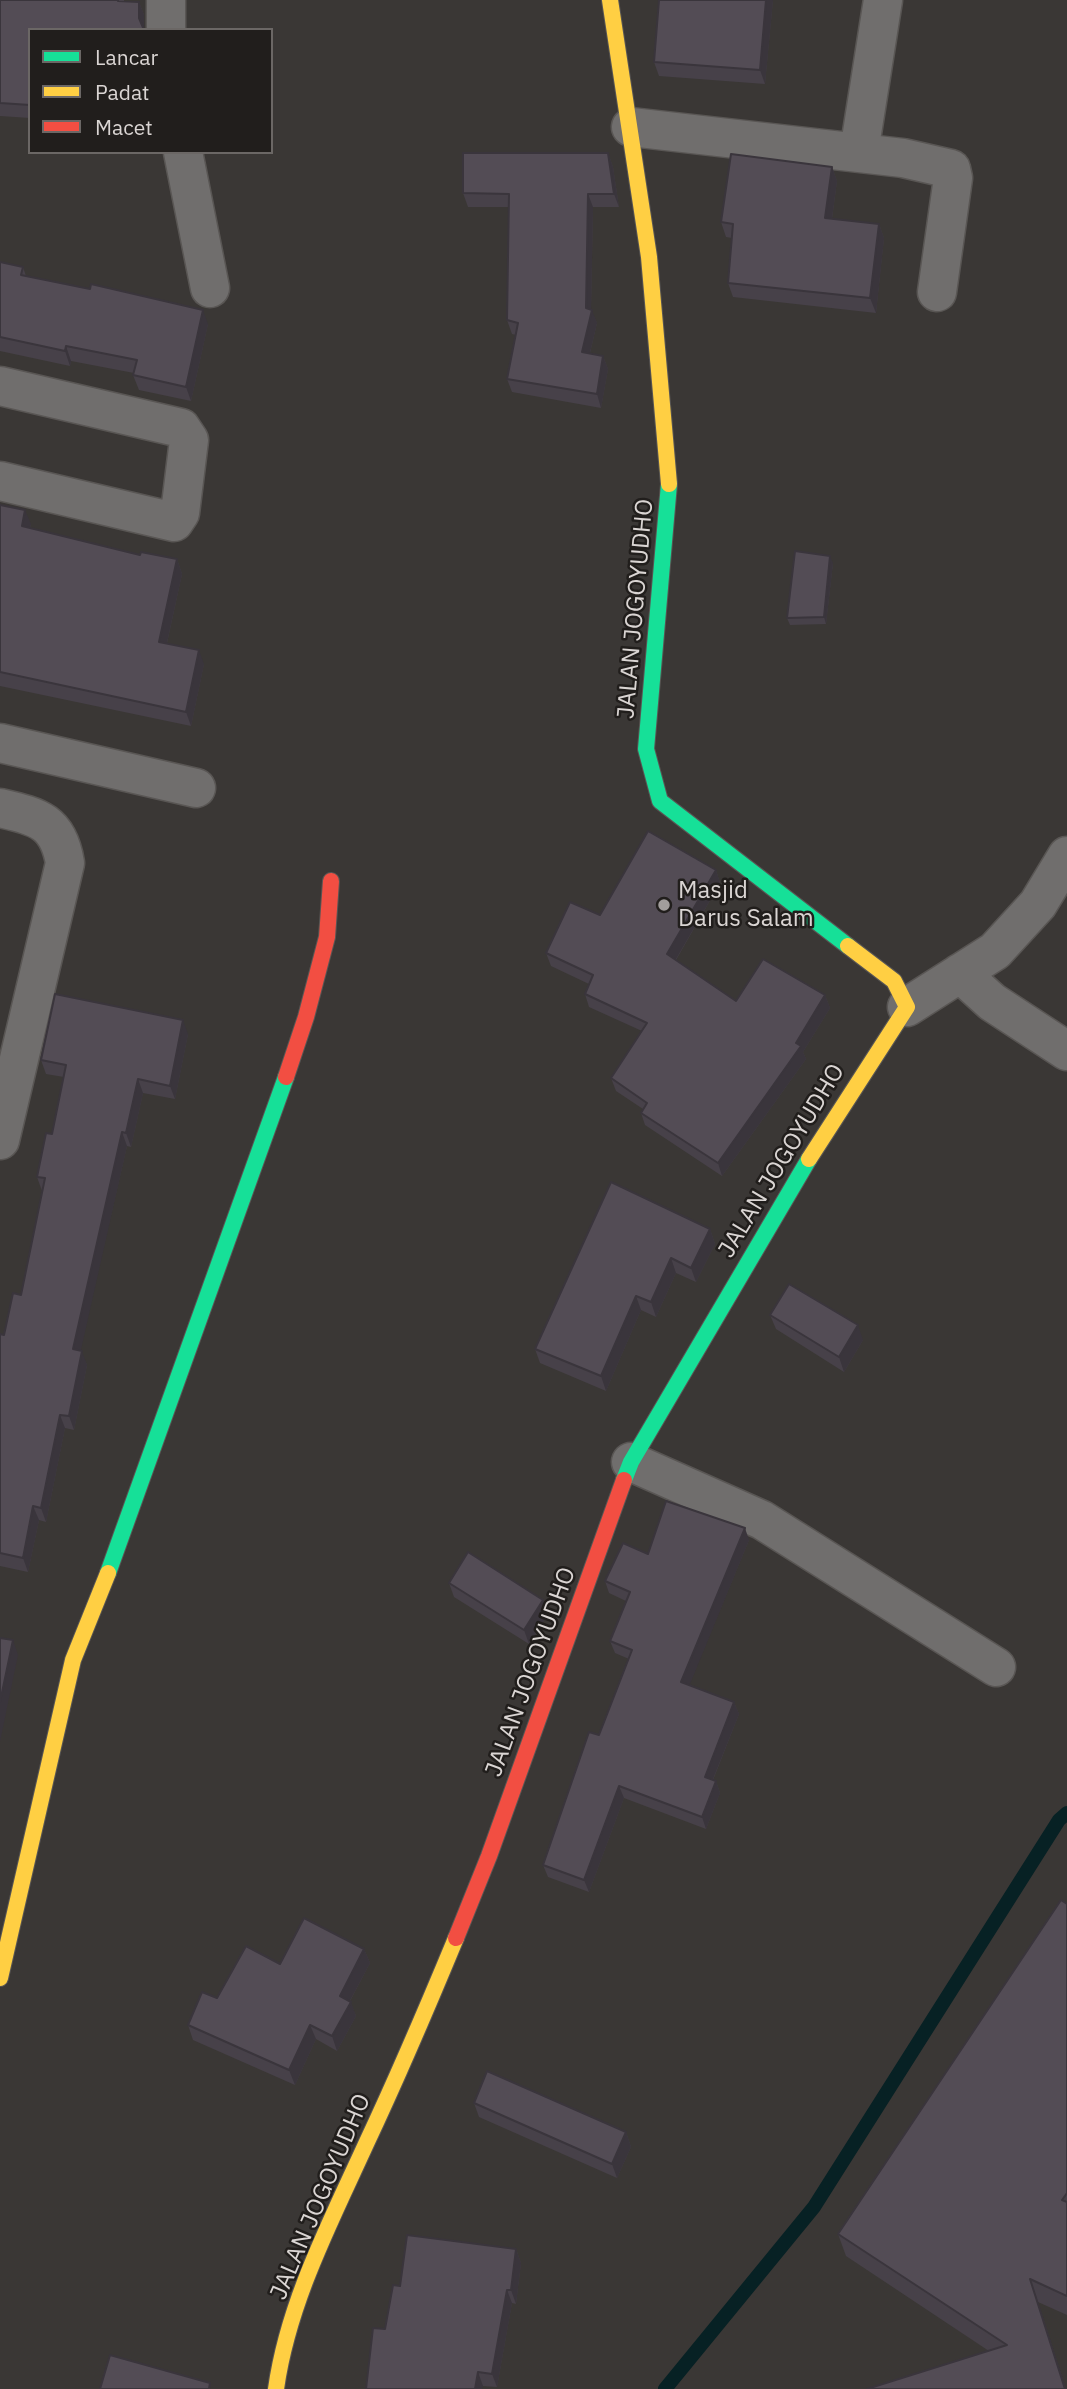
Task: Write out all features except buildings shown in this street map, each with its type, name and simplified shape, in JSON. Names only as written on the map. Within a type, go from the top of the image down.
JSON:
[{"type":"street","points":[[166,0],[166,28]]},
{"type":"street","name":"JALAN JOGOYUDHO","points":[[276,2389],[282,2346],[323,2238],[411,2048],[489,1856],[631,1462],[826,1129],[907,1007],[894,981],[660,801],[651,775],[646,749],[669,484],[649,257],[610,0]]},
{"type":"street","points":[[859,152],[883,0]]},
{"type":"street","points":[[631,127],[859,152],[942,164],[951,169],[953,178],[937,292]]},
{"type":"street","points":[[183,154],[210,288]]},
{"type":"street","points":[[0,386],[181,428],[188,440],[180,513],[174,522],[0,481]]},
{"type":"street","points":[[0,743],[195,788]]},
{"type":"street","points":[[0,808],[46,823],[61,840],[65,863],[0,1140]]},
{"type":"street","points":[[907,1007],[995,951],[1038,904],[1067,856]]},
{"type":"street","points":[[0,1978],[74,1660],[121,1541],[234,1228],[306,1017],[327,937],[331,881]]},
{"type":"street","points":[[960,973],[992,1002],[1067,1051]]},
{"type":"street","points":[[631,1462],[762,1521],[996,1667]]},
{"type":"waterway","points":[[665,2389],[814,2207],[1059,1820],[1067,1813]]},
{"type":"traffic: fast","points":[[669,484],[646,749],[660,801],[848,946]]},
{"type":"traffic: fast","points":[[108,1573],[286,1077]]},
{"type":"traffic: fast","points":[[624,1480],[631,1462],[809,1159]]},
{"type":"traffic: slow","points":[[610,0],[649,257],[669,484]]},
{"type":"traffic: slow","points":[[809,1159],[907,1007],[894,981],[848,946]]},
{"type":"traffic: slow","points":[[0,1978],[73,1660],[108,1573]]},
{"type":"traffic: slow","points":[[276,2389],[290,2326],[312,2264],[456,1938]]},
{"type":"traffic: jam","points":[[286,1077],[306,1017],[327,937],[331,881]]},
{"type":"traffic: jam","points":[[456,1938],[489,1856],[624,1480]]},
{"type":"place","name":"Masjid Darus Salam","points":[[664,905]]}]
